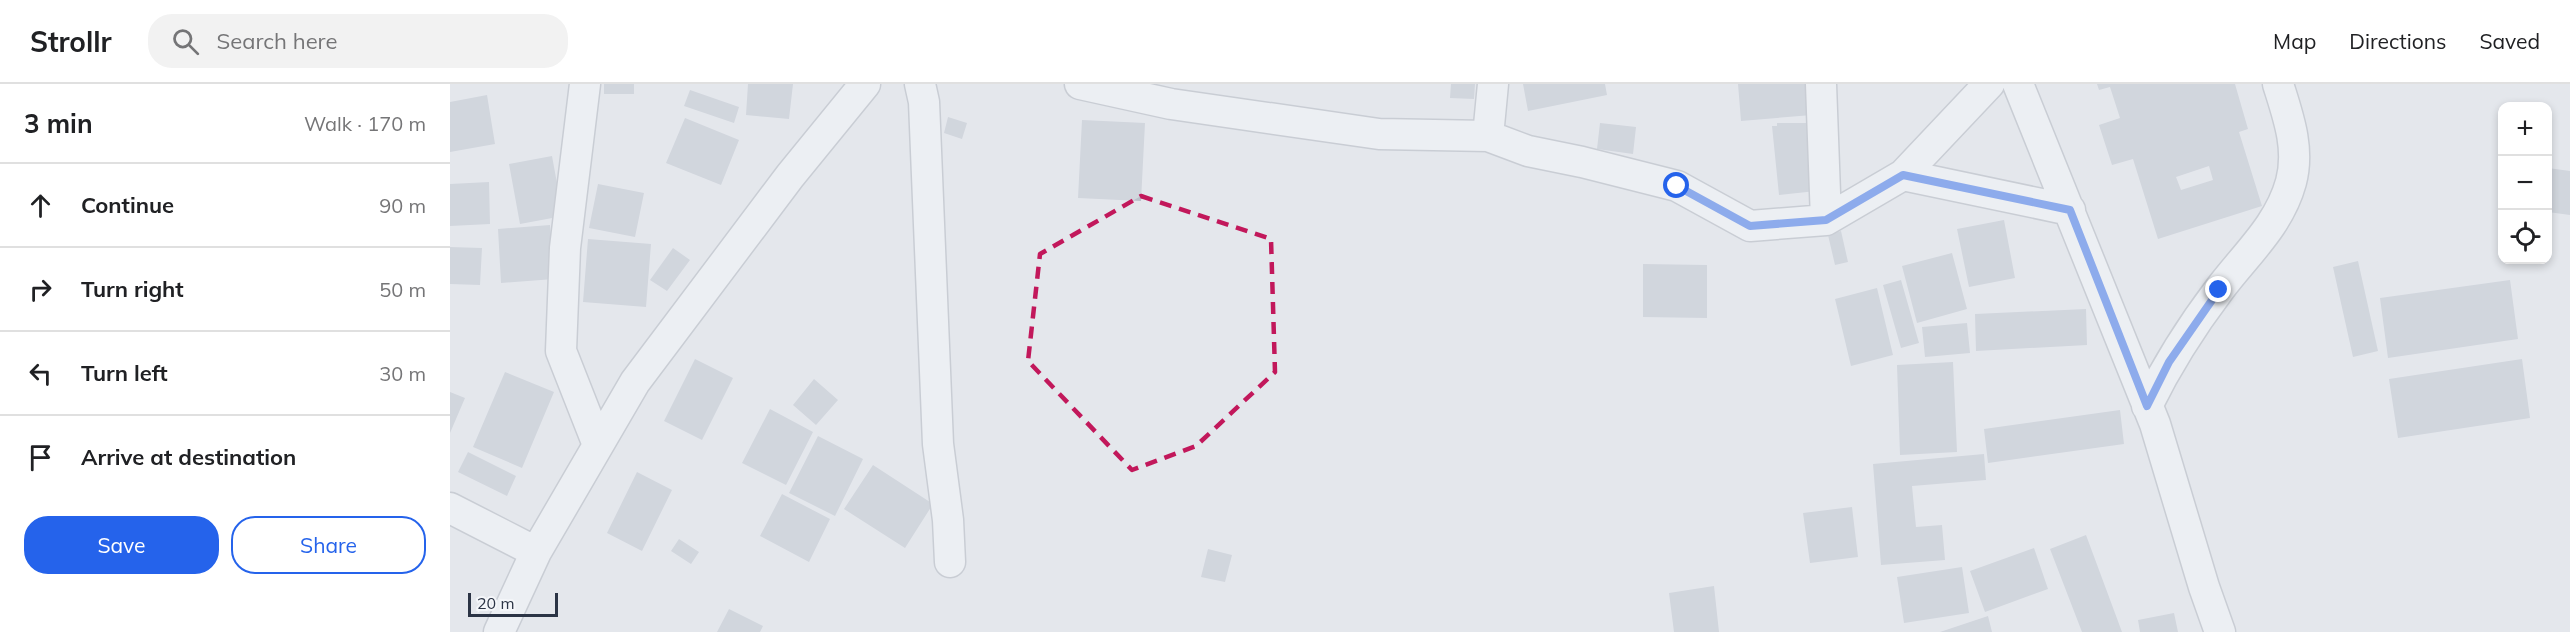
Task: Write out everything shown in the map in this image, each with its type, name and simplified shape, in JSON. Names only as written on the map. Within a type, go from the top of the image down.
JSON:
[{"type":"street","points":[[585,84],[565,248],[561,351],[598,445]]},
{"type":"street","points":[[499,632],[536,552],[635,382],[790,176],[865,84]]},
{"type":"street","points":[[920,84],[924,102],[938,444],[948,520],[950,562]]},
{"type":"street","points":[[1080,84],[1171,104],[1379,134],[1488,136],[1528,151],[1677,186],[1750,226],[1826,220],[1903,175],[1989,84]]},
{"type":"street","points":[[1488,136],[1493,84]]},
{"type":"street","points":[[1821,84],[1826,220]]},
{"type":"street","points":[[2018,84],[2155,424],[2220,632]]},
{"type":"street","points":[[2147,406],[2169,362],[2206,308],[2274,224],[2292,181],[2295,137],[2278,84]]},
{"type":"street","points":[[1903,175],[2070,210]]},
{"type":"street","points":[[450,508],[536,552]]},
{"type":"highlighted area","points":[[1141,196],[1271,239],[1275,372],[1196,446],[1132,470],[1028,361],[1040,254]]},
{"type":"building","points":[[604,84],[634,84],[634,94],[604,94]]},
{"type":"building","points":[[748,84],[793,84],[789,119],[746,115]]},
{"type":"building","points":[[1451,84],[1475,84],[1474,99],[1450,98]]},
{"type":"building","points":[[1523,84],[1605,84],[1607,95],[1528,111]]},
{"type":"building","points":[[1738,84],[1809,84],[1812,115],[1741,121]]},
{"type":"building","points":[[2097,84],[2235,84],[2248,129],[2239,132],[2262,206],[2158,239],[2133,159],[2112,165],[2099,125],[2120,118],[2110,87],[2099,90]],"holes":[[[2209,166],[2213,180],[2181,190],[2176,177]]]},
{"type":"building","points":[[690,90],[739,107],[734,123],[684,106]]},
{"type":"building","points":[[487,95],[495,144],[450,152],[450,102]]},
{"type":"building","points":[[948,117],[967,123],[962,139],[944,133]]},
{"type":"building","points":[[685,118],[739,140],[721,185],[666,163]]},
{"type":"building","points":[[1082,120],[1145,123],[1141,201],[1078,198]]},
{"type":"building","points":[[1600,123],[1636,127],[1633,154],[1597,149]]},
{"type":"building","points":[[1777,123],[1815,123],[1816,191],[1779,195],[1772,126],[1777,126]]},
{"type":"building","points":[[552,156],[563,216],[520,224],[509,164]]},
{"type":"building","points":[[2552,169],[2570,171],[2570,215],[2552,213]]},
{"type":"building","points":[[489,182],[490,224],[450,226],[450,184]]},
{"type":"building","points":[[598,184],[644,193],[635,237],[589,228]]},
{"type":"building","points":[[2004,220],[2015,278],[1969,287],[1957,229]]},
{"type":"building","points":[[550,225],[554,279],[501,283],[498,229]]},
{"type":"building","points":[[1841,231],[1848,262],[1835,265],[1828,235]]},
{"type":"building","points":[[588,239],[651,244],[646,307],[583,302]]},
{"type":"building","points":[[450,247],[482,248],[480,285],[450,284]]},
{"type":"building","points":[[673,248],[690,260],[667,291],[650,280]]},
{"type":"building","points":[[1952,253],[1967,309],[1917,323],[1902,266]]},
{"type":"building","points":[[2358,261],[2378,351],[2353,357],[2333,267]]},
{"type":"building","points":[[1643,264],[1707,265],[1707,318],[1643,317]]},
{"type":"building","points":[[1901,280],[1919,343],[1901,348],[1883,285]]},
{"type":"building","points":[[2510,280],[2518,339],[2388,358],[2380,298]]},
{"type":"building","points":[[1877,288],[1893,355],[1851,366],[1835,299]]},
{"type":"building","points":[[2086,309],[2087,345],[1976,351],[1975,314]]},
{"type":"building","points":[[1967,323],[1970,353],[1925,357],[1922,327]]},
{"type":"building","points":[[695,359],[733,378],[702,440],[664,421]]},
{"type":"building","points":[[2522,359],[2530,418],[2398,438],[2389,379]]},
{"type":"building","points":[[1953,362],[1957,452],[1900,455],[1897,365]]},
{"type":"building","points":[[505,372],[554,392],[522,468],[473,447]]},
{"type":"building","points":[[814,379],[838,400],[816,425],[793,405]]},
{"type":"building","points":[[450,392],[465,398],[450,433]]},
{"type":"building","points":[[770,409],[813,432],[786,485],[742,463]]},
{"type":"building","points":[[2120,410],[2124,444],[1988,463],[1984,429]]},
{"type":"building","points":[[818,436],[863,459],[835,516],[789,493]]},
{"type":"building","points":[[468,452],[516,476],[507,496],[458,472]]},
{"type":"building","points":[[1984,454],[1986,480],[1912,486],[1916,527],[1942,525],[1945,560],[1881,565],[1873,464]]},
{"type":"building","points":[[873,465],[933,504],[905,548],[844,509]]},
{"type":"building","points":[[637,472],[672,490],[642,551],[607,533]]},
{"type":"building","points":[[782,494],[830,519],[809,562],[760,536]]},
{"type":"building","points":[[1852,507],[1858,557],[1810,563],[1803,513]]},
{"type":"building","points":[[2086,535],[2122,632],[2082,632],[2050,549]]},
{"type":"building","points":[[679,539],[699,552],[691,564],[671,551]]},
{"type":"building","points":[[2034,548],[2048,589],[1985,612],[1970,571]]},
{"type":"building","points":[[1208,549],[1232,555],[1225,582],[1201,577]]},
{"type":"building","points":[[1962,567],[1969,613],[1904,623],[1897,577]]},
{"type":"building","points":[[1714,586],[1719,632],[1674,632],[1669,593]]},
{"type":"building","points":[[729,609],[763,626],[760,632],[717,632]]},
{"type":"building","points":[[2174,613],[2178,632],[2140,632],[2138,620]]},
{"type":"building","points":[[1988,616],[1992,632],[1940,632]]},
{"type":"route","points":[[1677,186],[1750,226],[1826,220],[1903,175],[2070,210],[2147,406],[2169,362],[2219,290]]}]
